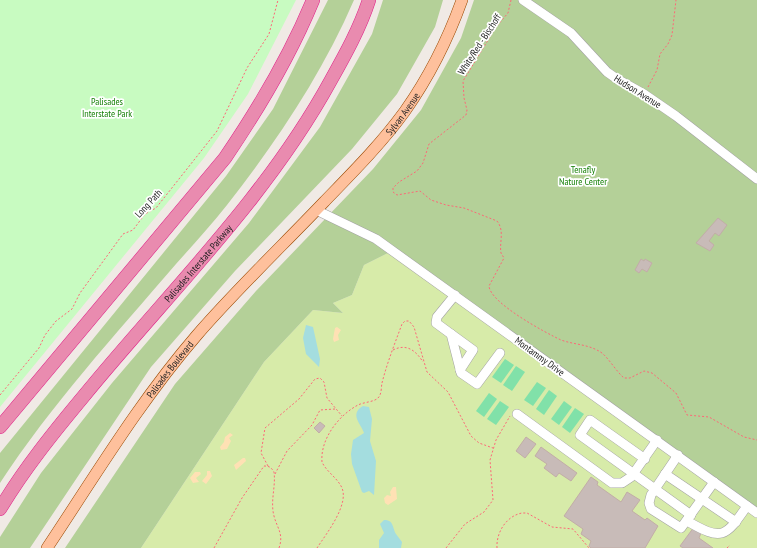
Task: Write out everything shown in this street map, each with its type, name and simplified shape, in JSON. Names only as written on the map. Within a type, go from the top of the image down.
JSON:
[{"type":"highway","points":[[0,427],[225,158],[254,114],[278,73],[301,29],[313,0]]},
{"type":"highway","name":"Palisades Interstate Parkway","points":[[0,509],[50,437],[98,379],[241,214],[316,107],[343,57],[370,0]]},
{"type":"main road","name":"Sylvan Avenue","points":[[316,210],[373,152],[411,103],[440,53],[462,0]]},
{"type":"main road","name":"Palisades Boulevard","points":[[47,548],[134,417],[176,360],[211,319],[316,210]]},
{"type":"street","name":"Hudson Avenue","points":[[523,0],[571,33],[607,72],[621,82],[644,94],[676,116],[757,179]]},
{"type":"street","name":"Montammy Drive","points":[[316,210],[376,240],[455,295],[757,513]]},
{"type":"street","points":[[455,295],[437,317],[436,323],[473,350],[460,370]]},
{"type":"street","points":[[451,334],[461,373],[477,384],[500,353]]},
{"type":"street","points":[[517,414],[612,483],[622,483],[633,474],[657,440]]},
{"type":"street","points":[[644,459],[590,420],[580,435],[654,490],[686,521]]},
{"type":"street","points":[[678,456],[654,490],[650,503],[651,509],[686,521],[702,530],[717,535],[727,532],[747,506]]},
{"type":"street","points":[[665,474],[736,522]]},
{"type":"street","points":[[686,521],[714,482]]},
{"type":"path","name":"Long Path","points":[[0,395],[39,348],[45,335],[56,321],[72,309],[80,293],[123,234],[133,230],[145,214],[156,208],[217,131],[247,68],[270,34],[278,0]]},
{"type":"path","name":"White/Red - Bischoff","points":[[511,0],[508,13],[496,26],[463,82],[467,110],[466,115],[432,142],[427,148],[420,168],[396,184],[393,188],[393,192],[397,195],[405,195],[420,191],[431,200],[446,205],[464,208],[497,221],[500,226],[502,244],[501,252],[504,258],[489,286],[496,298],[531,325],[568,342],[583,344],[601,353],[624,378],[630,378],[644,371],[652,373],[676,393],[688,415],[709,417],[744,437],[757,440]]},
{"type":"path","points":[[644,94],[657,70],[660,54],[669,41],[673,30],[676,0]]},
{"type":"path","points":[[317,548],[333,523],[342,503],[343,489],[323,465],[321,454],[323,445],[331,431],[342,417],[359,404],[378,399],[392,351],[404,321],[409,321],[414,327],[424,365]]},
{"type":"path","points":[[392,351],[400,348],[410,348],[418,355],[430,376],[448,392],[471,436],[479,443],[493,448]]},
{"type":"path","points":[[279,548],[282,535],[274,515],[272,503],[274,476],[272,469],[261,453],[265,428],[298,399],[315,378],[320,378],[324,382],[328,398],[342,417]]},
{"type":"path","points":[[274,476],[287,451],[312,425],[320,410],[336,409]]},
{"type":"path","points":[[446,548],[464,524],[484,512],[493,500],[494,494],[490,468],[493,448],[507,419],[512,414],[517,414]]},
{"type":"path","points":[[214,548],[259,471],[264,466],[269,466]]},
{"type":"path","points":[[497,548],[500,530],[509,520],[522,512],[527,513],[552,527],[573,529],[589,548]]},
{"type":"path","points":[[727,548],[730,545]]},
{"type":"green space","name":"Palisades Interstate Park","points":[[0,0],[296,0],[248,94],[204,158],[0,407]]},
{"type":"green space","points":[[328,0],[354,0],[328,54],[281,132],[246,181],[221,212],[62,398],[40,426],[0,483],[0,453],[226,176],[273,109]]},
{"type":"green space","points":[[383,0],[443,0],[435,27],[397,94],[352,149],[235,271],[151,367],[30,548],[0,548],[0,537],[41,473],[112,383],[249,223],[320,127],[372,34]]},
{"type":"green space","name":"Tenafly Nature Center","points":[[474,0],[757,0],[757,512],[392,251],[364,265],[352,295],[333,303],[343,313],[313,310],[264,362],[141,548],[65,548],[175,384],[256,291],[373,169],[421,110],[461,38]]},
{"type":"green space","points":[[392,251],[757,512],[757,548],[141,548],[264,362],[313,310],[343,313],[333,303],[352,295],[364,265]]},
{"type":"green space","points":[[505,359],[514,365],[501,383],[492,377]]},
{"type":"green space","points":[[516,366],[525,372],[512,391],[503,385]]},
{"type":"green space","points":[[537,382],[546,388],[533,406],[524,400]]},
{"type":"green space","points":[[549,390],[557,396],[544,415],[536,409]]},
{"type":"green space","points":[[489,393],[497,399],[484,417],[476,411]]},
{"type":"green space","points":[[500,401],[509,407],[496,425],[487,419]]},
{"type":"green space","points":[[564,401],[572,407],[559,425],[551,419]]},
{"type":"green space","points":[[575,408],[584,414],[570,433],[562,427]]},
{"type":"sand","points":[[337,327],[341,330],[338,335],[339,340],[334,342],[333,339],[335,328]]},
{"type":"sand","points":[[230,433],[233,435],[229,438],[231,441],[227,449],[221,450],[220,447],[224,442],[225,437]]},
{"type":"sand","points":[[245,458],[246,461],[236,470],[234,465]]},
{"type":"sand","points":[[207,471],[210,471],[212,476],[206,484],[202,481],[207,475]]},
{"type":"sand","points":[[195,472],[200,472],[201,474],[196,478],[199,482],[193,483],[190,478]]},
{"type":"sand","points":[[393,487],[396,487],[397,499],[388,505],[385,503],[384,498],[387,495],[391,496],[390,492]]},
{"type":"water","points":[[306,325],[313,327],[320,359],[319,367],[306,354],[303,338]]},
{"type":"water","points":[[363,406],[369,407],[372,419],[370,441],[376,461],[374,495],[369,491],[364,493],[362,492],[352,464],[351,454],[353,440],[364,433],[356,416],[359,409]]},
{"type":"water","points":[[384,520],[390,521],[392,524],[396,534],[402,542],[401,548],[379,548],[379,540],[384,533],[380,524]]},
{"type":"building","points":[[718,218],[727,225],[719,236],[715,233],[709,241],[714,245],[710,251],[696,243]]},
{"type":"building","points":[[641,259],[644,261],[645,259],[652,263],[647,272],[642,269],[639,273],[635,270]]},
{"type":"building","points":[[320,422],[325,426],[319,433],[314,428]]},
{"type":"building","points":[[526,437],[536,444],[525,458],[516,451]]},
{"type":"building","points":[[541,447],[577,473],[571,481],[559,473],[556,477],[544,468],[547,464],[535,456]]},
{"type":"building","points":[[591,477],[598,482],[597,485],[621,502],[627,492],[640,500],[632,511],[645,520],[647,518],[658,526],[645,548],[591,548],[589,546],[591,541],[581,534],[583,529],[564,516]]},
{"type":"building","points":[[694,527],[701,533],[699,538],[713,548],[683,548],[680,546]]}]
